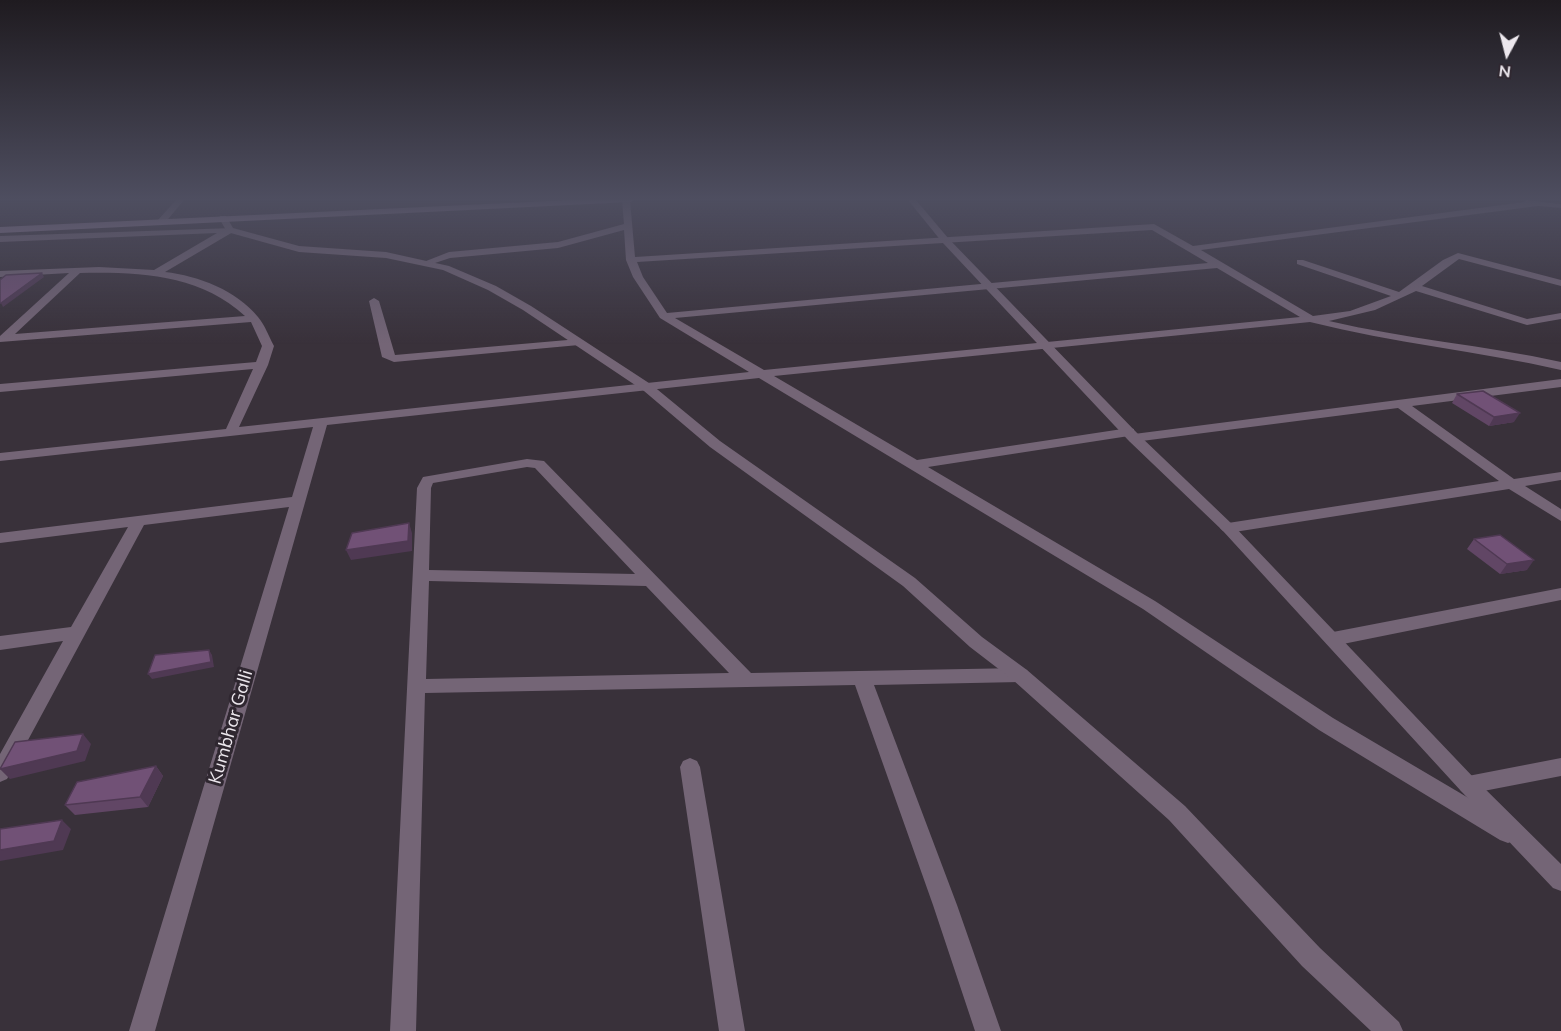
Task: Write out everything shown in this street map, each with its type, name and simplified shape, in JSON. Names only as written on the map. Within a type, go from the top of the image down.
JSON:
[{"type":"street","points":[[156,273],[192,248]]},
{"type":"street","points":[[296,248],[386,255],[446,268],[492,288],[648,388],[715,444],[909,582],[976,642],[1020,675],[1177,813],[1311,957],[1390,1031]]},
{"type":"street","points":[[426,263],[450,255],[524,248]]},
{"type":"street","points":[[630,248],[631,260],[638,278],[664,316],[1149,605],[1326,724],[1523,842]]},
{"type":"street","points":[[631,260],[818,248]]},
{"type":"street","points":[[953,248],[1131,435],[1228,528],[1468,785],[1561,880]]},
{"type":"street","points":[[1190,249],[1197,248]]},
{"type":"street","points":[[1190,249],[1314,320],[1358,331],[1508,354],[1561,366]]},
{"type":"street","points":[[0,457],[763,374],[1314,320],[1368,310],[1400,296],[1415,287],[1437,268],[1458,256],[1561,283]]},
{"type":"street","points":[[1299,262],[1400,296]]},
{"type":"street","points":[[664,316],[1216,265]]},
{"type":"street","points":[[0,274],[132,271],[186,277],[217,290],[254,319],[268,346],[262,365],[231,431]]},
{"type":"street","points":[[3,339],[76,272]]},
{"type":"street","points":[[1415,287],[1516,319],[1534,321],[1559,318]]},
{"type":"street","points":[[374,301],[388,357],[394,359],[579,342]]},
{"type":"street","points":[[3,339],[254,319]]},
{"type":"street","points":[[0,388],[262,365]]},
{"type":"street","points":[[914,465],[1131,435],[1561,383]]},
{"type":"street","points":[[1401,404],[1510,483],[1561,516]]},
{"type":"street","name":"Kumbhar Galli","points":[[142,1031],[321,423]]},
{"type":"street","points":[[403,1031],[420,575],[424,488],[428,480],[534,463],[543,468],[747,681]]},
{"type":"street","points":[[1228,528],[1561,476]]},
{"type":"street","points":[[0,538],[297,501]]},
{"type":"street","points":[[0,773],[138,522]]},
{"type":"street","points":[[420,575],[652,580]]},
{"type":"street","points":[[1333,639],[1561,594]]},
{"type":"street","points":[[0,643],[78,633]]},
{"type":"street","points":[[417,686],[1020,675]]},
{"type":"street","points":[[862,678],[945,905],[988,1031]]},
{"type":"street","points":[[690,767],[732,1031]]},
{"type":"street","points":[[1468,785],[1561,767]]},
{"type":"building","points":[[42,273],[0,303],[0,280],[6,275]]},
{"type":"building","points":[[1483,391],[1520,413],[1494,417],[1457,394]]},
{"type":"building","points":[[409,523],[408,541],[346,550],[352,533]]},
{"type":"building","points":[[1500,535],[1534,560],[1507,564],[1474,539]]},
{"type":"building","points":[[209,650],[211,662],[148,674],[155,655]]},
{"type":"building","points":[[83,734],[77,751],[0,769],[15,742]]},
{"type":"building","points":[[156,766],[140,797],[65,805],[77,782]]},
{"type":"building","points":[[62,820],[54,841],[0,850],[0,829]]}]
